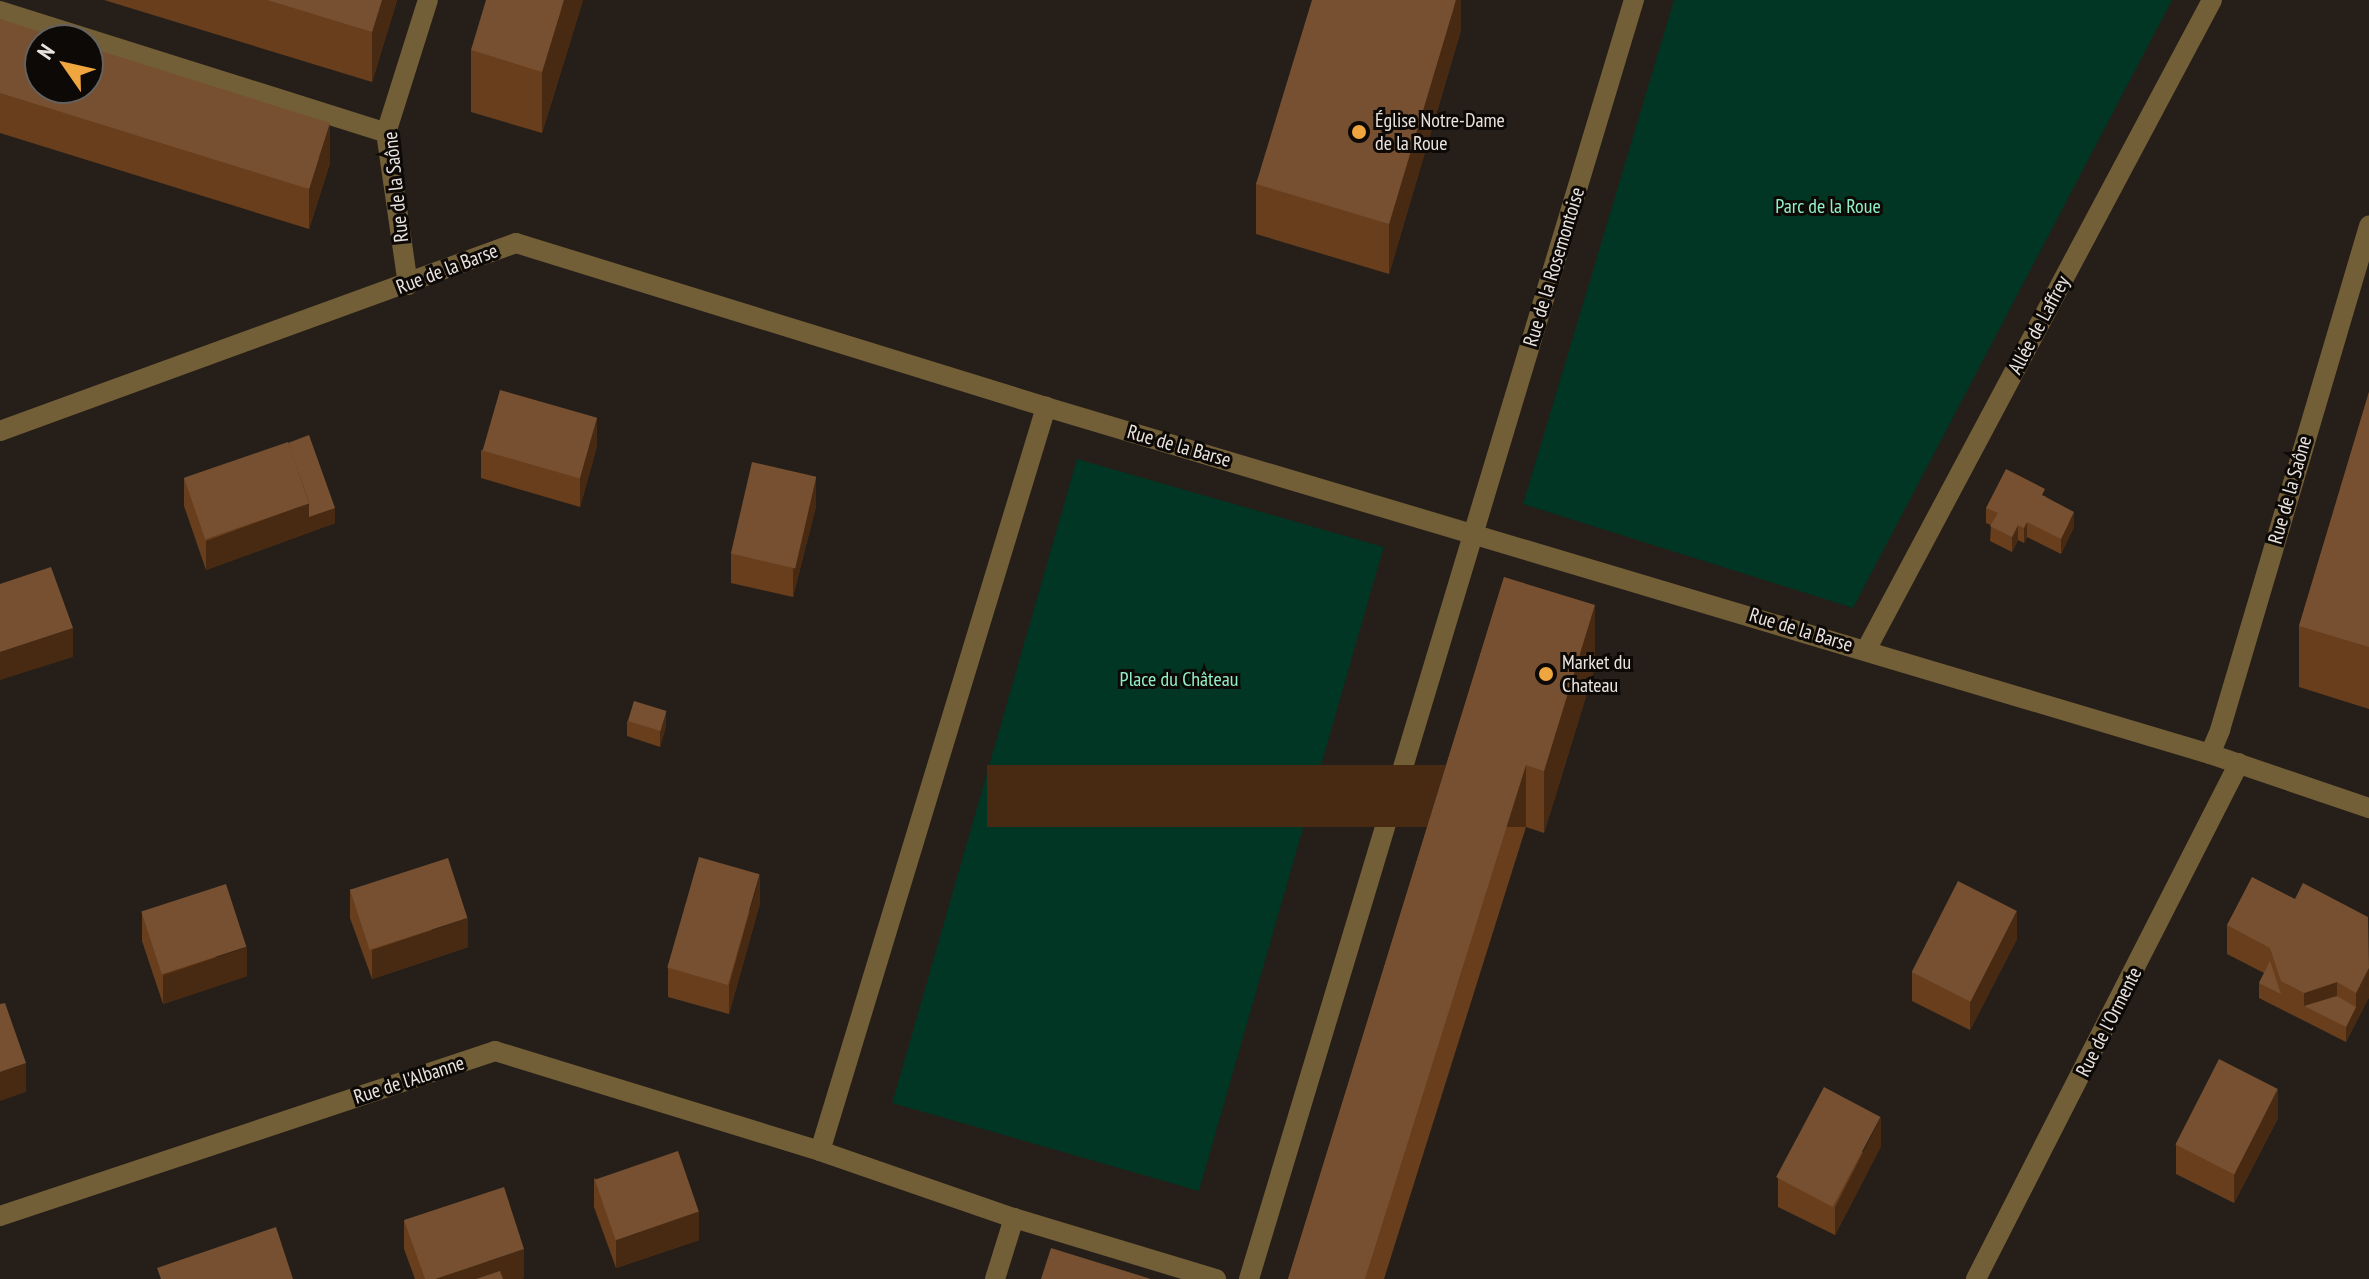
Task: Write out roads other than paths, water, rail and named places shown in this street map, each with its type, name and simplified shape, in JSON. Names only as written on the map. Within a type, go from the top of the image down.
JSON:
[{"type":"street","name":"Rue de la Saône","points":[[408,285],[386,133],[428,0]]},
{"type":"street","name":"Rue de la Rosemontoise","points":[[1475,533],[1634,0]]},
{"type":"street","name":"Allée de Laffrey","points":[[1866,650],[2212,0]]},
{"type":"street","points":[[0,11],[386,133]]},
{"type":"street","name":"Rue de la Saône","points":[[2210,754],[2220,730],[2369,226]]},
{"type":"street","name":"Rue de la Barse","points":[[0,431],[408,285],[516,243],[1046,407],[2210,754],[2369,808]]},
{"type":"street","points":[[1046,407],[820,1151],[1014,1218],[1216,1279]]},
{"type":"street","points":[[1249,1279],[1475,533]]},
{"type":"street","name":"Rue de l'Ormente","points":[[1976,1279],[2239,763]]},
{"type":"street","name":"Rue de l'Albanne","points":[[0,1216],[495,1051],[820,1151]]},
{"type":"street","points":[[995,1279],[1014,1218]]},
{"type":"place","name":"Église Notre-Dame de la Roue","points":[[1359,132]]},
{"type":"place","name":"Market du Chateau","points":[[1546,674]]},
{"type":"park label","name":"Parc de la Roue","points":[[1828,206]]},
{"type":"park label","name":"Place du Château","points":[[1179,679]]}]
